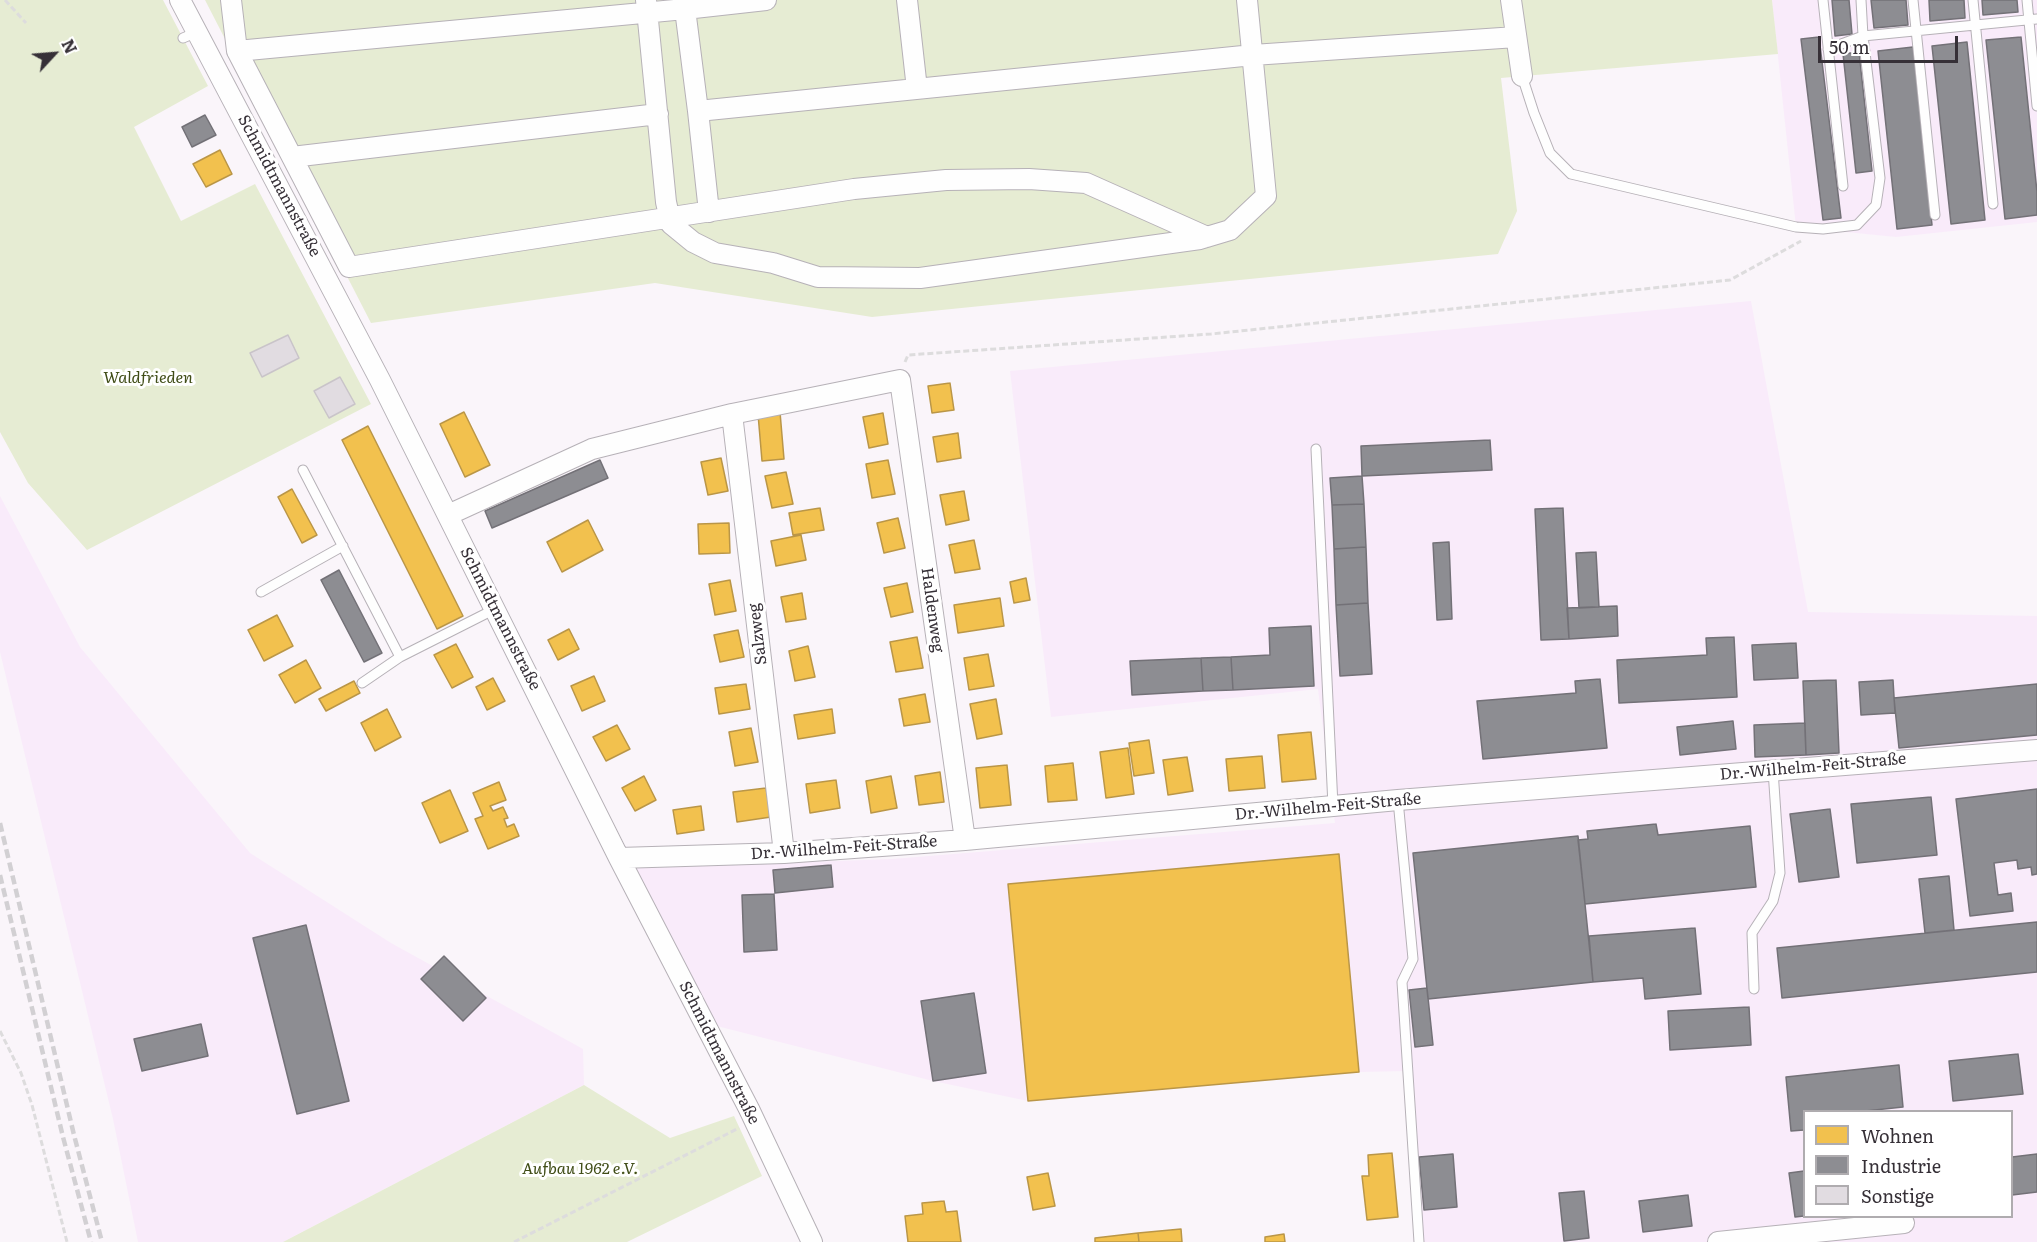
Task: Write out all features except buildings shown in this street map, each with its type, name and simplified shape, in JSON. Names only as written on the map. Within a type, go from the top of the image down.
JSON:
[{"type":"street","name":"Schmidtmannstraße","points":[[180,0],[190,35],[369,359],[619,858],[754,1120],[812,1242]]},
{"type":"street","points":[[231,0],[237,51],[349,267],[854,189],[946,180],[1029,178],[1086,183],[1207,237]]},
{"type":"street","points":[[237,51],[647,6],[685,9],[766,0]]},
{"type":"street","points":[[907,0],[916,89]]},
{"type":"street","points":[[647,6],[666,202],[671,224],[693,242],[715,253],[773,263],[818,277],[920,278],[1207,237],[1230,230],[1266,196],[1247,0]]},
{"type":"street","points":[[1511,0],[1522,76]]},
{"type":"street","points":[[685,9],[709,212]]},
{"type":"street","points":[[698,111],[1253,55],[1516,37]]},
{"type":"street","points":[[292,158],[658,114]]},
{"type":"street","points":[[448,515],[592,449],[732,414],[900,380]]},
{"type":"street","name":"Haldenweg","points":[[900,380],[965,840]]},
{"type":"street","name":"Salzweg","points":[[732,414],[784,853]]},
{"type":"street","name":"Dr.-Wilhelm-Feit-Straße","points":[[619,858],[784,853],[965,840],[1398,800],[2037,750]]},
{"type":"street","points":[[1718,1242],[1904,1223]]},
{"type":"lane","points":[[1823,0],[1843,186]]},
{"type":"lane","points":[[1522,76],[1550,153],[1571,174],[1796,227],[1823,229],[1857,225],[1876,205],[1880,178],[1863,36],[1861,0]]},
{"type":"lane","points":[[1913,0],[1935,215]]},
{"type":"lane","points":[[1973,0],[1993,204]]},
{"type":"lane","points":[[2026,0],[2033,20],[2037,106]]},
{"type":"lane","points":[[1828,49],[1863,36],[2033,20]]},
{"type":"lane","points":[[1316,449],[1333,806]]},
{"type":"lane","points":[[303,470],[400,657]]},
{"type":"lane","points":[[261,592],[343,546]]},
{"type":"lane","points":[[362,684],[400,657],[495,609]]},
{"type":"lane","points":[[1754,989],[1752,933],[1773,901],[1780,873],[1773,771]]},
{"type":"lane","points":[[1398,800],[1413,958],[1402,982],[1419,1242]]},
{"type":"path","points":[[5,0],[26,24]]},
{"type":"path","points":[[900,380],[908,355],[1211,334],[1730,280],[1823,229]]},
{"type":"path","points":[[0,1031],[21,1073],[32,1105],[67,1242]]},
{"type":"path","points":[[514,1242],[754,1120]]},
{"type":"shaded area","points":[[1772,0],[2037,0],[2037,222],[1896,237],[1796,227]]},
{"type":"shaded area","points":[[1751,301],[1808,612],[2037,616],[2037,1242],[1419,1242],[1407,1071],[1359,1072],[1028,1101],[933,1081],[705,1023],[615,869],[892,859],[1335,823],[1318,689],[1051,717],[1010,371]]},
{"type":"shaded area","points":[[0,496],[80,647],[250,853],[391,943],[583,1049],[584,1085],[283,1242],[138,1242],[113,1119],[0,652]]},
{"type":"green space","name":"Waldfrieden","points":[[0,0],[163,0],[208,86],[134,127],[181,221],[255,184],[371,404],[87,550],[28,483],[0,432]]},
{"type":"green space","points":[[205,0],[1772,0],[1778,54],[1501,78],[1517,211],[1498,254],[872,317],[655,283],[371,323]]},
{"type":"green space","name":"Aufbau 1962 e.V.","points":[[584,1085],[670,1138],[734,1116],[762,1176],[627,1242],[283,1242]]},
{"type":"railway","points":[[0,823],[74,1135],[102,1242]]},
{"type":"railway","points":[[0,875],[63,1137],[91,1242]]}]
